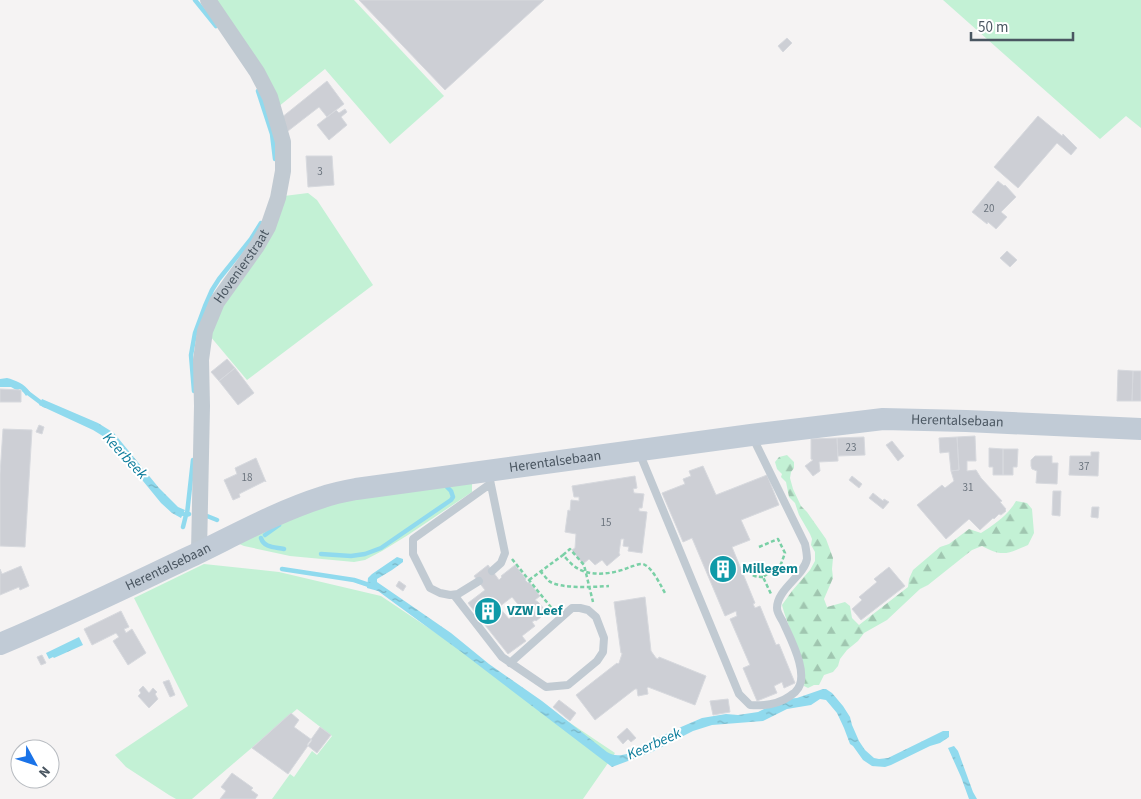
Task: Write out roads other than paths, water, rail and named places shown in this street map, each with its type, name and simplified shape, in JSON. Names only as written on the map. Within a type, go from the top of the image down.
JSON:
[{"type":"street","name":"Hovenierstraat","points":[[199,552],[202,360],[205,331],[217,302],[257,246],[268,227],[278,198],[283,171],[282,142],[270,97],[257,72],[208,0]]},
{"type":"street","name":"Herentalsebaan","points":[[0,644],[39,628],[296,506],[324,496],[356,489],[489,478],[639,450],[883,419],[1141,429]]},
{"type":"lane","points":[[639,450],[739,694],[750,705],[763,706],[786,698],[798,690],[802,676],[797,653],[777,610],[778,602],[783,592],[807,560],[805,544],[751,435]]},
{"type":"lane","points":[[479,581],[458,594],[450,596],[430,588],[413,554],[412,539],[489,478],[505,553],[501,563],[492,571]]},
{"type":"lane","points":[[454,595],[502,657],[546,687],[568,685],[596,661],[603,652],[604,638],[596,617],[588,610],[572,608],[510,662]]},
{"type":"water","points":[[7,378],[23,385],[30,392],[26,396],[22,390],[19,389],[18,391],[11,387],[0,387],[0,379]]},
{"type":"water","points":[[42,399],[98,423],[114,433],[159,488],[178,507],[185,510],[181,518],[161,503],[106,438],[39,405]]},
{"type":"water","points":[[397,557],[403,559],[403,562],[377,579],[377,582],[451,633],[489,664],[612,754],[627,754],[702,718],[758,712],[785,699],[797,698],[823,689],[832,693],[843,706],[850,717],[859,741],[874,758],[888,758],[943,731],[949,731],[949,737],[891,765],[885,767],[872,766],[863,760],[850,744],[837,713],[826,700],[820,699],[811,705],[787,709],[763,721],[712,725],[693,731],[652,752],[612,767],[378,591],[367,588],[368,578]]},
{"type":"water","points":[[79,637],[83,645],[49,659],[46,653]]},
{"type":"water","points":[[954,746],[958,751],[977,799],[969,799],[948,748]]},
{"type":"waterway","points":[[195,0],[216,26]]},
{"type":"waterway","points":[[258,91],[272,134],[275,159]]},
{"type":"waterway","points":[[194,391],[191,355],[195,333],[205,306],[219,279],[251,239],[261,223]]},
{"type":"waterway","name":"Keerbeek","points":[[24,390],[44,405]]},
{"type":"waterway","points":[[187,514],[193,460]]},
{"type":"waterway","points":[[321,554],[351,556],[365,554],[381,548],[451,500],[453,497],[447,487]]},
{"type":"waterway","name":"Keerbeek","points":[[178,512],[186,515],[189,514]]},
{"type":"waterway","points":[[183,527],[186,515]]},
{"type":"waterway","name":"Keerbeek","points":[[207,516],[217,520]]},
{"type":"waterway","points":[[265,535],[279,525]]},
{"type":"waterway","name":"Keerbeek","points":[[261,538],[267,545],[284,549]]},
{"type":"waterway","name":"Keerbeek","points":[[282,569],[354,580],[372,586]]},
{"type":"place","name":"Millegem","points":[[723,569]]},
{"type":"place","name":"VZW Leef","points":[[488,611]]}]
